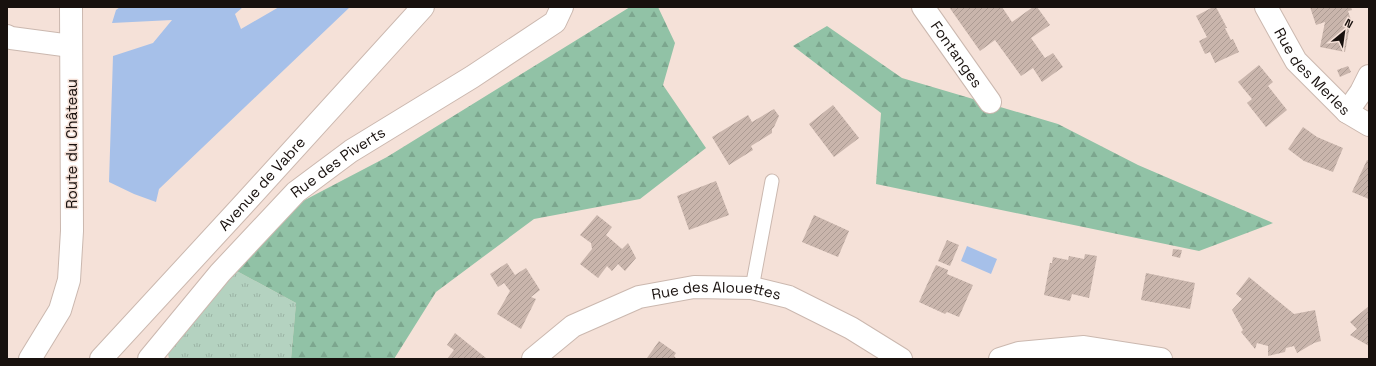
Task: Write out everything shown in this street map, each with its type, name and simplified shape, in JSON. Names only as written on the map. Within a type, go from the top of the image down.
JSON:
[{"type":"street","name":"Route du Château","points":[[30,359],[60,310],[70,280],[72,231],[71,7]]},
{"type":"street","name":"Avenue de Vabre","points":[[101,359],[423,7]]},
{"type":"street","name":"Rue des Piverts","points":[[148,359],[220,272],[296,192],[351,152],[472,77],[555,22],[562,7]]},
{"type":"street","name":"Fontanges","points":[[923,7],[990,102]]},
{"type":"street","name":"Rue des Merles","points":[[1266,7],[1296,61],[1347,112],[1369,125]]},
{"type":"street","points":[[7,36],[11,38],[72,46]]},
{"type":"street","points":[[1347,112],[1361,92],[1369,76]]},
{"type":"street","name":"Rue des Alouettes","points":[[533,359],[573,326],[639,297],[694,287],[752,288],[789,297],[851,328],[901,359]]},
{"type":"street","points":[[1000,359],[1019,353],[1084,347],[1161,359]]},
{"type":"lane","points":[[752,288],[772,181]]},
{"type":"green space","points":[[630,7],[658,7],[675,43],[663,85],[706,148],[640,199],[534,219],[436,292],[394,359],[291,359],[296,303],[233,269],[301,202],[387,157]]},
{"type":"green space","points":[[827,26],[902,78],[1058,124],[1138,165],[1273,223],[1199,251],[876,184],[881,113],[793,46]]},
{"type":"green space","points":[[233,269],[296,303],[291,359],[169,359],[165,338]]},
{"type":"water","points":[[120,7],[243,7],[235,14],[241,29],[279,7],[350,7],[159,189],[156,202],[134,194],[109,182],[113,56],[153,43],[172,20],[112,23],[116,10]]},
{"type":"water","points":[[967,246],[997,259],[991,274],[961,261]]},
{"type":"building","points":[[949,7],[1002,7],[1012,22],[1033,7],[1037,7],[1050,25],[1031,38],[1045,58],[1053,53],[1063,67],[1042,82],[1033,68],[1021,76],[995,40],[980,51]]},
{"type":"building","points":[[1213,7],[1216,7],[1227,28],[1225,28],[1231,40],[1233,39],[1239,52],[1215,63],[1210,52],[1205,54],[1199,41],[1207,37],[1196,16]]},
{"type":"building","points":[[1310,7],[1351,7],[1352,10],[1348,11],[1351,20],[1345,52],[1320,47],[1325,22],[1316,25]]},
{"type":"building","points":[[1259,65],[1273,82],[1268,86],[1287,110],[1266,127],[1247,103],[1252,99],[1238,82]]},
{"type":"building","points":[[1348,66],[1351,72],[1340,77],[1337,70]]},
{"type":"building","points":[[833,105],[859,138],[834,157],[809,124]]},
{"type":"building","points":[[774,109],[779,116],[772,129],[772,133],[751,146],[753,150],[729,165],[712,137],[748,115],[752,122]]},
{"type":"building","points":[[1303,127],[1317,137],[1343,148],[1333,172],[1304,161],[1288,149]]},
{"type":"building","points":[[1367,160],[1369,161],[1369,199],[1352,192]]},
{"type":"building","points":[[716,181],[729,215],[689,230],[677,196]]},
{"type":"building","points":[[597,215],[612,227],[606,235],[622,249],[628,243],[636,258],[625,271],[618,264],[612,271],[607,266],[598,278],[580,264],[592,249],[591,243],[580,235]]},
{"type":"building","points":[[814,215],[849,231],[838,257],[802,242]]},
{"type":"building","points":[[947,240],[959,245],[950,266],[938,261]]},
{"type":"building","points":[[1173,249],[1182,250],[1180,258],[1172,256]]},
{"type":"building","points":[[1085,254],[1097,256],[1089,298],[1072,294],[1070,301],[1044,295],[1050,263],[1052,263],[1053,257],[1068,260],[1069,256],[1084,259]]},
{"type":"building","points":[[507,263],[515,275],[526,268],[540,290],[531,297],[536,299],[521,329],[497,314],[510,291],[504,283],[498,287],[490,274]]},
{"type":"building","points":[[936,265],[948,270],[947,274],[973,285],[959,317],[947,312],[945,314],[919,302]]},
{"type":"building","points":[[1146,273],[1195,283],[1190,309],[1141,300]]},
{"type":"building","points":[[1249,277],[1294,314],[1315,310],[1321,341],[1314,343],[1297,353],[1294,346],[1286,348],[1285,352],[1268,356],[1268,346],[1257,343],[1255,349],[1241,332],[1243,330],[1232,310],[1242,299],[1236,294]]},
{"type":"building","points":[[1369,306],[1369,346],[1350,335],[1357,329],[1350,322]]},
{"type":"building","points":[[455,333],[486,358],[447,359],[454,350],[447,345]]},
{"type":"building","points":[[659,341],[676,353],[674,356],[677,359],[647,358]]}]
